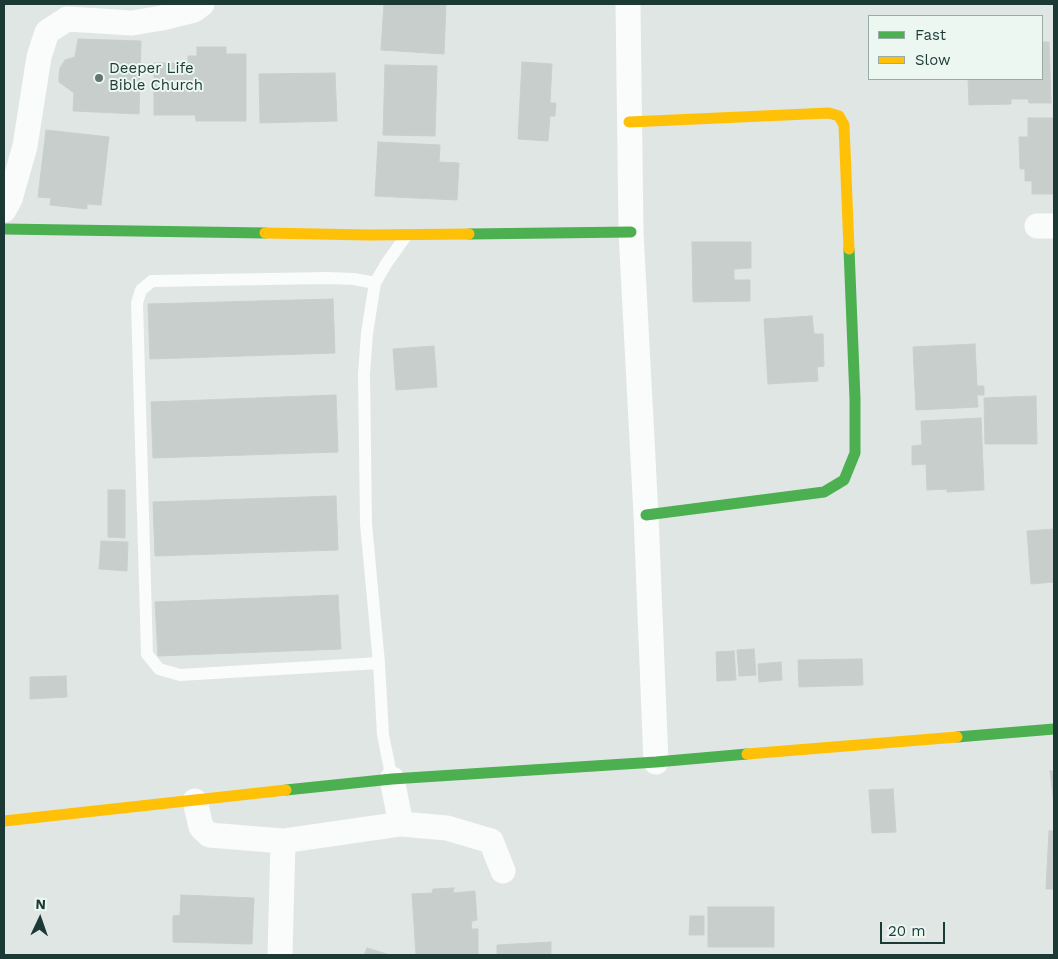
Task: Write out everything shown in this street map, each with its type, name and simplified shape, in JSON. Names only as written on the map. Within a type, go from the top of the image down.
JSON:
[{"type":"street","points":[[4,210],[10,199],[25,146],[39,57],[47,32],[67,19],[132,23],[194,10],[202,4]]},
{"type":"street","points":[[628,4],[631,232],[646,515],[656,762]]},
{"type":"street","points":[[629,122],[829,113],[839,116],[844,125],[855,399],[855,453],[844,480],[824,492],[646,515]]},
{"type":"street","points":[[4,229],[408,234],[631,232]]},
{"type":"street","points":[[4,821],[392,779],[656,762],[1054,729]]},
{"type":"street","points":[[392,779],[401,824]]},
{"type":"street","points":[[196,801],[201,827],[209,836],[283,842],[401,824],[447,828],[491,841],[503,871]]},
{"type":"street","points":[[280,955],[283,842]]},
{"type":"lane","points":[[392,779],[382,735],[379,662],[366,524],[364,374],[367,333],[375,283],[408,234]]},
{"type":"lane","points":[[375,283],[354,279],[327,278],[152,281],[141,290],[138,303],[147,654],[159,669],[180,675],[379,662]]},
{"type":"building","points":[[384,4],[446,4],[444,54],[381,50]]},
{"type":"building","name":"Deeper Life Bible Church","points":[[78,39],[141,41],[139,114],[73,111],[74,93],[59,82],[59,75],[60,68],[65,60],[75,57]]},
{"type":"building","points":[[1043,42],[1049,42],[1051,103],[1029,103],[1028,99],[1011,99],[1011,104],[969,105],[968,80],[1043,80]]},
{"type":"building","points":[[197,47],[226,47],[226,54],[246,54],[246,121],[196,121],[195,115],[154,115],[154,63],[188,63],[188,56],[197,56]]},
{"type":"building","points":[[522,62],[552,64],[550,103],[556,103],[555,116],[550,116],[548,141],[518,139]]},
{"type":"building","points":[[385,65],[437,66],[435,136],[383,135]]},
{"type":"building","points":[[335,73],[337,121],[260,123],[259,74]]},
{"type":"building","points":[[1028,118],[1054,118],[1054,194],[1032,194],[1032,181],[1025,181],[1025,169],[1020,169],[1019,137],[1028,137]]},
{"type":"building","points":[[46,130],[109,137],[101,205],[87,204],[87,209],[50,205],[51,198],[38,197]]},
{"type":"building","points":[[378,142],[440,145],[439,162],[459,163],[457,200],[375,196]]},
{"type":"building","points":[[692,242],[751,242],[751,268],[734,269],[734,280],[750,280],[750,301],[693,302]]},
{"type":"building","points":[[333,299],[335,353],[150,359],[148,304]]},
{"type":"building","points":[[812,316],[814,334],[823,334],[824,366],[817,367],[818,381],[768,384],[764,319]]},
{"type":"building","points":[[975,344],[977,386],[984,386],[984,395],[977,395],[978,407],[916,410],[913,347]]},
{"type":"building","points":[[434,346],[437,387],[396,390],[393,349]]},
{"type":"building","points":[[336,395],[338,452],[153,458],[151,402]]},
{"type":"building","points":[[1036,396],[1037,444],[985,444],[984,398]]},
{"type":"building","points":[[981,418],[984,490],[947,492],[947,489],[927,490],[926,464],[912,465],[912,446],[922,445],[921,421]]},
{"type":"building","points":[[108,490],[125,490],[125,538],[108,537]]},
{"type":"building","points":[[336,496],[338,550],[155,556],[153,502]]},
{"type":"building","points":[[1054,529],[1054,582],[1031,584],[1027,531]]},
{"type":"building","points":[[101,541],[128,542],[127,571],[99,569]]},
{"type":"building","points":[[338,595],[341,649],[158,656],[155,602]]},
{"type":"building","points":[[754,649],[756,675],[739,676],[737,650]]},
{"type":"building","points":[[734,651],[736,680],[717,681],[716,652]]},
{"type":"building","points":[[862,659],[863,685],[799,687],[798,660]]},
{"type":"building","points":[[781,662],[782,680],[759,682],[758,664]]},
{"type":"building","points":[[66,676],[67,697],[30,699],[30,677]]},
{"type":"building","points":[[1050,771],[1054,771],[1054,805]]},
{"type":"building","points":[[893,789],[896,832],[872,833],[869,790]]},
{"type":"building","points":[[1049,831],[1054,831],[1054,889],[1046,889]]},
{"type":"building","points":[[454,888],[453,893],[475,891],[477,920],[472,921],[471,929],[478,929],[478,955],[416,955],[412,894],[432,893],[433,889]]},
{"type":"building","points":[[181,895],[254,898],[252,944],[173,942],[173,916],[180,915]]},
{"type":"building","points":[[708,907],[774,907],[774,947],[708,947]]},
{"type":"building","points":[[690,916],[704,916],[704,935],[689,935]]},
{"type":"building","points":[[551,942],[551,955],[497,955],[497,945]]},
{"type":"building","points":[[367,948],[390,955],[364,955]]},
{"type":"traffic: fast","points":[[4,229],[265,233]]},
{"type":"traffic: fast","points":[[469,234],[631,232]]},
{"type":"traffic: fast","points":[[646,515],[824,492],[844,480],[855,453],[855,399],[849,249]]},
{"type":"traffic: fast","points":[[957,737],[1054,729]]},
{"type":"traffic: fast","points":[[286,790],[392,779],[656,762],[747,754]]},
{"type":"traffic: slow","points":[[629,122],[829,113],[839,116],[844,125],[849,249]]},
{"type":"traffic: slow","points":[[265,233],[469,234]]},
{"type":"traffic: slow","points":[[747,754],[957,737]]},
{"type":"traffic: slow","points":[[4,821],[286,790]]},
{"type":"place","name":"Deeper Life Bible Church","points":[[99,78]]}]
